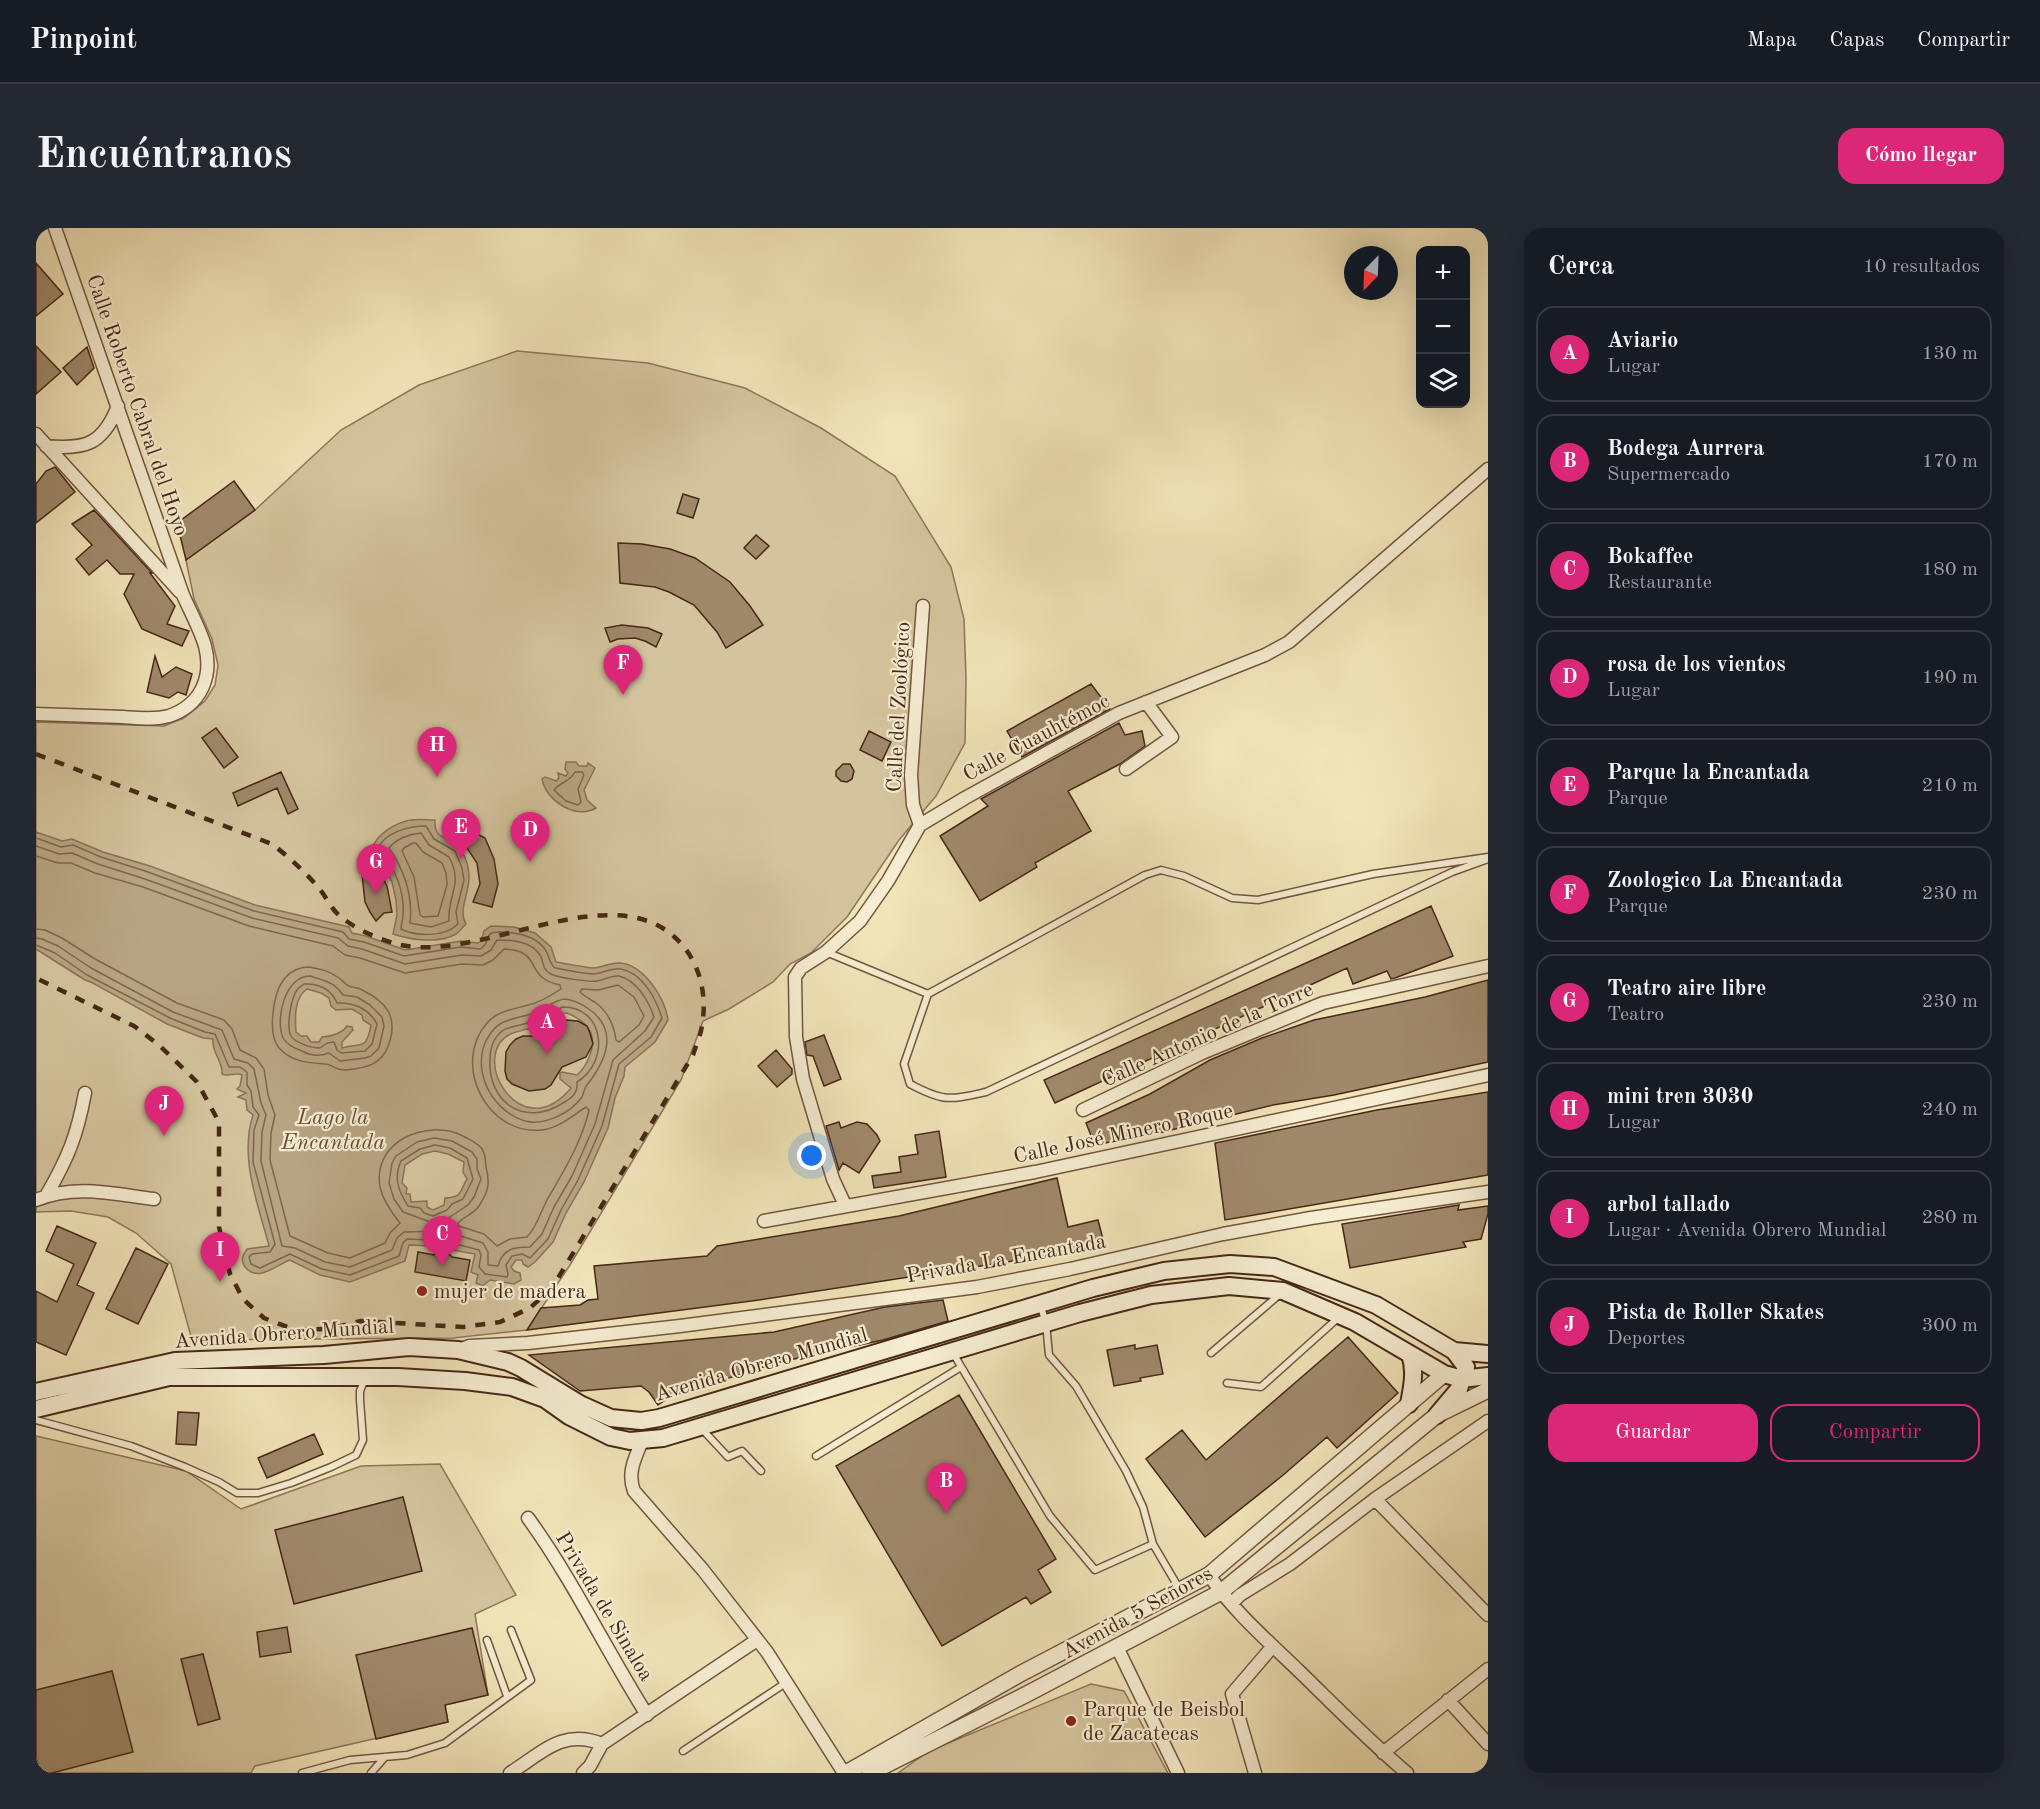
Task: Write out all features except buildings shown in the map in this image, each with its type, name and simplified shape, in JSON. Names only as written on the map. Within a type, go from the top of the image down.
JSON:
[{"type":"main road","name":"Avenida Obrero Mundial","points":[[36,1392],[175,1361],[324,1355],[409,1347],[458,1350],[484,1355],[521,1368],[595,1412],[611,1418],[641,1421],[659,1418],[837,1366],[1093,1288],[1164,1271],[1230,1264],[1274,1267],[1376,1305],[1454,1351],[1488,1354]]},
{"type":"main road","name":"Avenida Obrero Mundial","points":[[36,1409],[169,1377],[366,1377],[465,1381],[512,1388],[545,1399],[569,1416],[611,1437],[642,1441],[663,1438],[957,1360],[1046,1323],[1080,1313],[1151,1295],[1229,1286],[1283,1291],[1355,1322],[1444,1374],[1464,1373],[1488,1376]]},
{"type":"main road","points":[[1437,1415],[1459,1389],[1464,1373],[1454,1351]]},
{"type":"main road","points":[[1409,1404],[1414,1375],[1410,1354]]},
{"type":"main road","points":[[1464,1373],[1488,1360]]},
{"type":"street","name":"Calle Roberto Cabral del Hoyo","points":[[55,228],[183,595]]},
{"type":"street","points":[[46,446],[68,448],[92,442],[105,431],[118,406]]},
{"type":"street","points":[[36,434],[183,595],[205,645],[207,661],[204,686],[194,701],[171,715],[157,718],[36,714]]},
{"type":"street","name":"Calle Cuauhtémoc","points":[[920,825],[1119,713],[1265,654],[1289,642],[1488,469]]},
{"type":"street","name":"Calle del Zoológico","points":[[920,825],[913,805],[911,775],[923,606]]},
{"type":"street","points":[[1126,769],[1172,737],[1146,702]]},
{"type":"street","points":[[845,1205],[833,1179],[803,1079],[796,1037],[795,977],[801,968],[826,952],[860,921],[888,880],[920,825]]},
{"type":"street","name":"Calle Antonio de la Torre","points":[[1083,1110],[1202,1053],[1323,1003],[1488,966]]},
{"type":"street","name":"Calle José Minero Roque","points":[[764,1221],[1035,1172],[1488,1075]]},
{"type":"street","points":[[41,1198],[71,1149],[79,1126],[85,1093]]},
{"type":"street","points":[[41,1198],[71,1190],[81,1190],[154,1199]]},
{"type":"street","name":"Privada La Encantada","points":[[458,1350],[469,1346],[528,1343],[835,1307],[977,1287],[1070,1269],[1223,1234],[1311,1218],[1488,1192]]},
{"type":"street","points":[[521,1368],[515,1358],[516,1353],[528,1343]]},
{"type":"street","name":"Avenida 5 Señores","points":[[845,1773],[1020,1674],[1209,1575],[1444,1374]]},
{"type":"street","name":"Avenida 5 Señores","points":[[870,1773],[1117,1647],[1226,1598],[1437,1415],[1488,1390]]},
{"type":"street","points":[[1226,1598],[1240,1595],[1290,1564],[1375,1499],[1488,1421]]},
{"type":"street","points":[[642,1441],[633,1464],[630,1481],[634,1491],[703,1570],[757,1640],[787,1682],[845,1773]]},
{"type":"street","points":[[1375,1499],[1488,1615]]},
{"type":"street","name":"Privada de Sinaloa","points":[[528,1518],[552,1551],[619,1670],[647,1714]]},
{"type":"street","points":[[1209,1575],[1226,1598],[1383,1753],[1407,1773]]},
{"type":"street","points":[[583,1773],[590,1766],[602,1744],[757,1640]]},
{"type":"street","points":[[1255,1773],[1232,1694],[1274,1646]]},
{"type":"street","points":[[1117,1647],[1178,1773]]},
{"type":"street","points":[[1383,1753],[1488,1669]]},
{"type":"street","points":[[1020,1674],[1027,1694]]},
{"type":"street","points":[[1448,1700],[1488,1744]]},
{"type":"street","points":[[510,1773],[562,1740],[586,1738],[602,1744]]},
{"type":"lane","points":[[1488,858],[1452,872],[986,1092],[955,1098],[935,1097],[910,1084],[904,1064],[928,994],[1145,875],[1161,870],[1184,876],[1232,898],[1258,900],[1373,874],[1488,858]]},
{"type":"lane","points":[[826,952],[928,994]]},
{"type":"lane","points":[[1211,1353],[1283,1291]]},
{"type":"lane","points":[[1040,1303],[1046,1323],[1049,1355],[1076,1386],[1126,1471],[1143,1507],[1153,1544],[1181,1590]]},
{"type":"lane","points":[[1227,1383],[1261,1386],[1340,1316]]},
{"type":"lane","points":[[816,1456],[957,1360],[1050,1516],[1095,1570],[1153,1544]]},
{"type":"lane","points":[[36,1420],[131,1446],[219,1482],[237,1493],[258,1493],[291,1484],[356,1455],[363,1440],[360,1391],[366,1377]]},
{"type":"lane","points":[[701,1427],[728,1457],[742,1451],[761,1471]]},
{"type":"lane","points":[[302,1773],[350,1761],[406,1755],[445,1743],[531,1680],[511,1630]]},
{"type":"lane","points":[[487,1640],[507,1696]]},
{"type":"lane","points":[[683,1751],[787,1682]]},
{"type":"lane","points":[[371,1773],[386,1756]]},
{"type":"shaded area","points":[[517,351],[648,363],[745,388],[821,428],[895,476],[951,567],[964,619],[965,743],[936,796],[899,840],[847,917],[811,953],[790,964],[773,982],[729,1009],[703,1021],[681,1080],[570,1265],[527,1330],[453,1338],[192,1340],[171,1264],[136,1233],[108,1217],[71,1211],[36,1212],[36,722],[164,726],[184,718],[205,701],[215,685],[218,665],[212,639],[194,599],[186,560],[255,510],[341,430],[419,385]]},
{"type":"shaded area","points":[[36,1436],[186,1471],[241,1509],[361,1466],[440,1464],[516,1595],[475,1614],[488,1695],[445,1705],[448,1722],[255,1766],[251,1773],[36,1773]]},
{"type":"shaded area","name":"Parque de Beisbol de Zacatecas","points":[[1091,1684],[1124,1691],[1168,1773],[898,1773],[929,1751]]},
{"type":"water","points":[[566,762],[576,762],[579,766],[587,766],[588,763],[595,768],[584,790],[587,800],[596,808],[580,812],[571,810],[549,794],[542,779],[545,777],[556,781],[559,778],[558,773],[566,776],[568,773],[565,769]]},
{"type":"water","points":[[435,820],[436,831],[458,846],[467,863],[469,881],[463,911],[466,924],[456,934],[442,939],[416,939],[393,934],[397,915],[396,900],[392,882],[379,858],[371,856],[374,844],[394,826],[406,821]]},
{"type":"water","name":"Lago la Encantada","points":[[36,832],[62,841],[72,839],[255,905],[349,927],[352,933],[405,950],[461,941],[478,943],[484,931],[491,926],[514,927],[535,933],[551,947],[556,962],[593,968],[620,963],[637,970],[645,976],[658,993],[668,1020],[655,1042],[625,1067],[608,1128],[584,1182],[553,1242],[528,1267],[523,1264],[522,1260],[516,1260],[511,1267],[520,1273],[521,1280],[514,1284],[490,1280],[483,1286],[476,1283],[478,1275],[471,1272],[475,1254],[453,1250],[442,1244],[409,1245],[405,1261],[350,1282],[320,1275],[290,1260],[267,1271],[256,1273],[243,1264],[244,1253],[247,1249],[269,1246],[255,1197],[249,1164],[249,1131],[253,1115],[247,1110],[246,1100],[238,1097],[246,1093],[237,1089],[240,1086],[242,1075],[222,1074],[213,1039],[203,1038],[167,1024],[85,980],[36,949]],"holes":[[[307,989],[329,998],[331,1006],[336,1010],[352,1009],[362,1015],[363,1020],[371,1025],[365,1042],[342,1048],[342,1042],[353,1030],[352,1027],[347,1026],[336,1034],[322,1037],[319,1042],[311,1042],[307,1036],[301,1036],[296,1032],[298,1003]],[[567,1013],[574,1016],[589,1029],[592,1047],[588,1061],[577,1075],[560,1073],[560,1079],[571,1088],[552,1104],[533,1108],[517,1102],[504,1090],[496,1073],[495,1056],[501,1042],[516,1032],[526,1029],[534,1034],[538,1026]],[[435,1151],[448,1154],[464,1162],[463,1172],[467,1179],[460,1193],[445,1198],[444,1205],[433,1210],[427,1207],[427,1201],[411,1202],[410,1194],[406,1194],[407,1188],[402,1183],[405,1165],[422,1154]]]},
{"type":"railway","points":[[36,754],[272,844],[307,875],[334,910],[346,921],[393,943],[435,947],[472,942],[588,916],[625,916],[657,925],[684,947],[690,955],[701,984],[704,1004],[701,1032],[693,1055],[552,1288],[530,1308],[500,1322],[463,1327],[361,1321],[328,1329],[295,1330],[264,1318],[243,1299],[230,1274],[219,1227],[219,1122],[197,1082],[159,1045],[134,1026],[36,978]]},
{"type":"place","name":"Zoologico La Encantada","points":[[623,695]]},
{"type":"place","name":"mini tren 3030","points":[[437,777]]},
{"type":"place","name":"Parque la Encantada","points":[[461,859]]},
{"type":"place","name":"rosa de los vientos","points":[[530,862]]},
{"type":"place","name":"Teatro aire libre","points":[[376,894]]},
{"type":"place","name":"Aviario","points":[[547,1054]]},
{"type":"place","name":"Pista de Roller Skates","points":[[164,1136]]},
{"type":"place","name":"Bokaffee","points":[[442,1266]]},
{"type":"place","name":"arbol tallado","points":[[220,1282]]},
{"type":"place","name":"mujer de madera","points":[[422,1291]]},
{"type":"place","name":"Bodega Aurrera","points":[[946,1513]]},
{"type":"place","name":"Parque de Beisbol de Zacatecas","points":[[1071,1721]]}]
